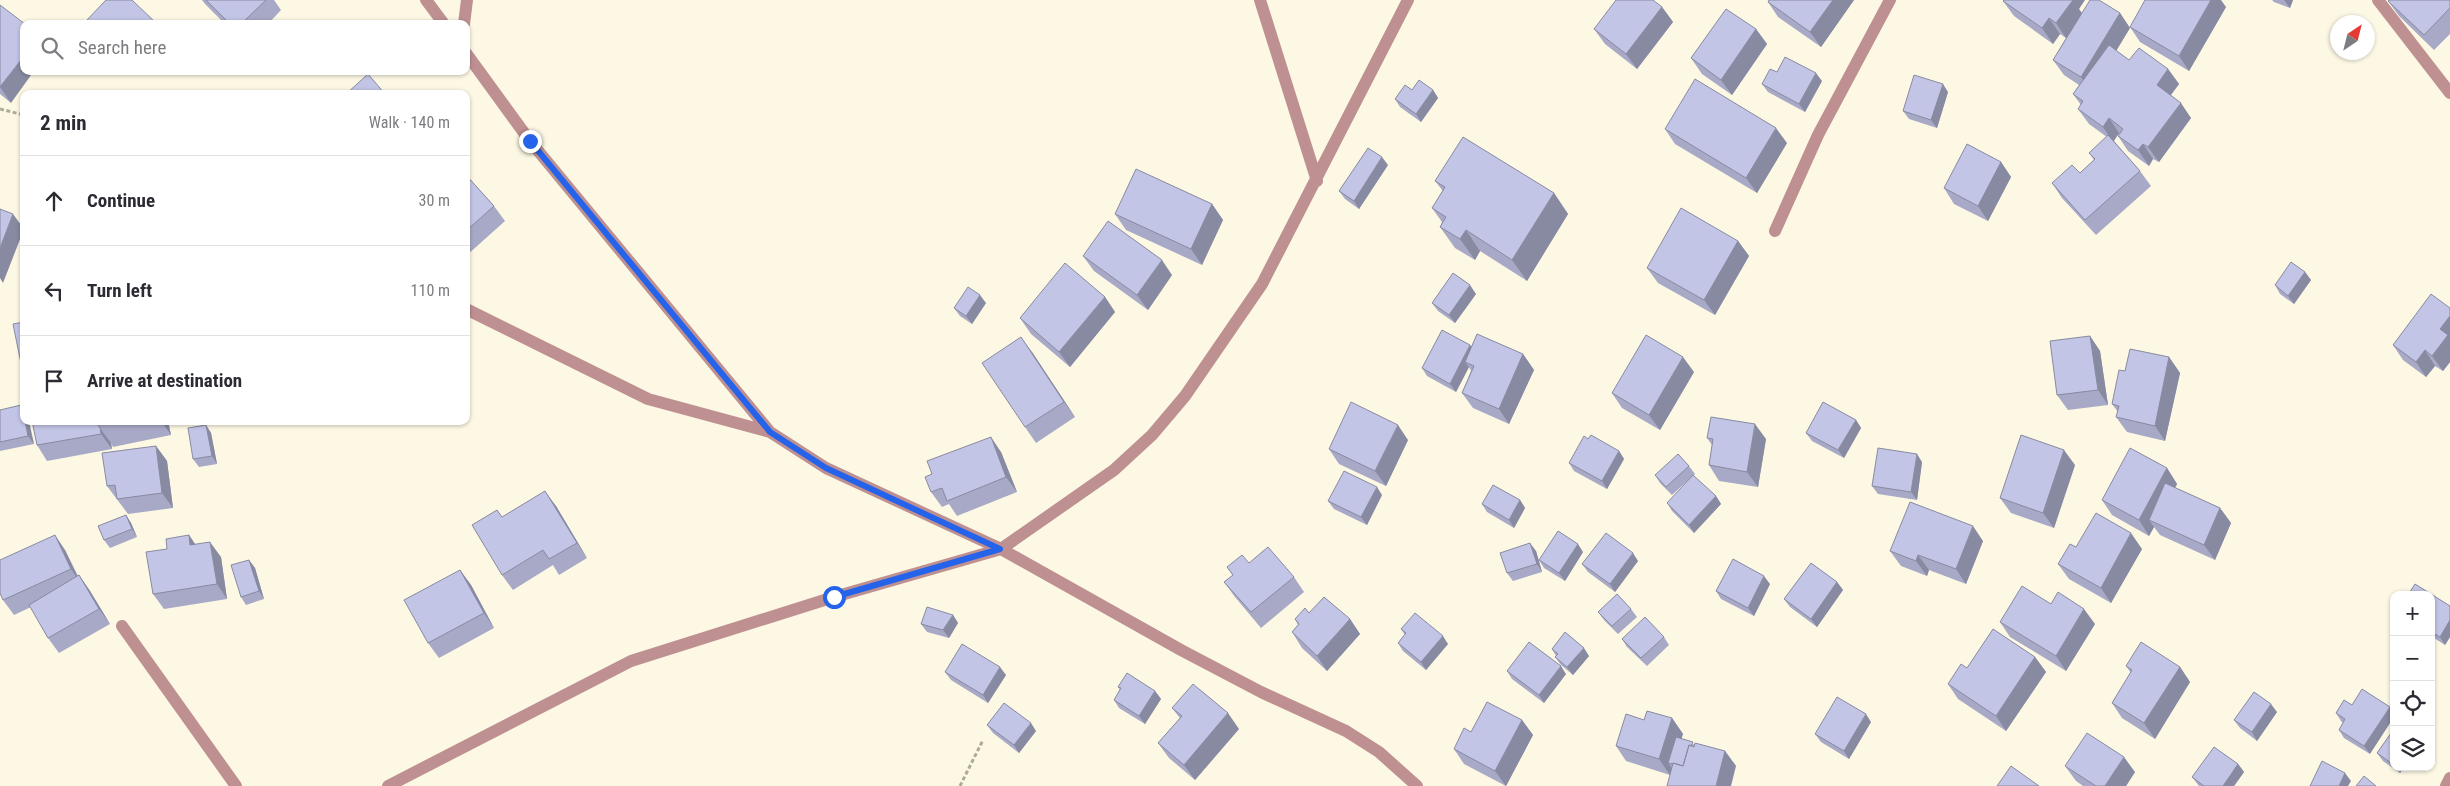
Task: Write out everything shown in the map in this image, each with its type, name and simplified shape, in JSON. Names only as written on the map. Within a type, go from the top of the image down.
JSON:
[{"type":"street","points":[[426,0],[441,20]]},
{"type":"street","points":[[464,20],[467,0]]},
{"type":"street","points":[[1260,0],[1317,180]]},
{"type":"street","points":[[388,786],[632,661],[834,597],[1000,549],[1114,470],[1152,436],[1184,396],[1239,320],[1262,284],[1408,0]]},
{"type":"street","points":[[1775,231],[1818,135],[1890,0]]},
{"type":"street","points":[[2378,0],[2450,93]]},
{"type":"street","points":[[470,59],[530,141],[770,432]]},
{"type":"street","points":[[470,311],[648,399],[770,432],[826,468],[1000,549],[1181,650],[1261,692],[1346,731],[1379,752],[1417,786]]},
{"type":"street","points":[[122,626],[236,786]]},
{"type":"street","points":[[2446,786],[2450,778]]},
{"type":"path","points":[[0,109],[20,114]]},
{"type":"path","points":[[960,786],[983,740]]},
{"type":"building","points":[[106,0],[132,0],[153,20],[87,20]]},
{"type":"building","points":[[206,0],[266,0],[245,20],[226,20]]},
{"type":"building","points":[[1616,0],[1653,0],[1662,7],[1626,54],[1594,29]]},
{"type":"building","points":[[1769,0],[1833,0],[1810,32],[1768,2]]},
{"type":"building","points":[[2004,0],[2073,0],[2056,23],[2049,18],[2042,28]]},
{"type":"building","points":[[2090,0],[2099,0],[2120,13],[2081,77],[2053,60]]},
{"type":"building","points":[[2145,0],[2211,0],[2179,56],[2130,27]]},
{"type":"building","points":[[2389,0],[2450,0],[2450,8],[2424,35]]},
{"type":"building","points":[[0,5],[20,20],[20,61],[0,87]]},
{"type":"building","points":[[1726,9],[1756,29],[1721,80],[1691,58]]},
{"type":"building","points":[[2109,45],[2129,60],[2139,48],[2168,69],[2157,85],[2181,103],[2148,147],[2143,144],[2138,150],[2118,136],[2123,129],[2109,118],[2103,127],[2078,109],[2083,101],[2073,94]]},
{"type":"building","points":[[1785,57],[1816,73],[1799,104],[1762,84],[1770,69],[1777,72]]},
{"type":"building","points":[[369,75],[382,90],[350,90]]},
{"type":"building","points":[[1914,75],[1943,84],[1931,120],[1903,111]]},
{"type":"building","points":[[1695,79],[1776,128],[1746,178],[1665,129]]},
{"type":"building","points":[[1419,80],[1433,90],[1416,114],[1395,99],[1405,85],[1412,90]]},
{"type":"building","points":[[2108,135],[2140,171],[2085,220],[2052,183],[2072,165],[2080,173],[2095,159],[2089,153]]},
{"type":"building","points":[[1463,137],[1554,193],[1512,260],[1466,230],[1460,239],[1440,227],[1446,217],[1432,208],[1445,187],[1435,181]]},
{"type":"building","points":[[1967,144],[2001,162],[1978,206],[1944,188]]},
{"type":"building","points":[[1368,148],[1382,157],[1354,201],[1339,191]]},
{"type":"building","points":[[1136,169],[1212,204],[1191,249],[1115,214]]},
{"type":"building","points":[[470,179],[494,206],[470,227]]},
{"type":"building","points":[[1681,208],[1738,241],[1704,300],[1647,268]]},
{"type":"building","points":[[0,209],[13,214],[0,248]]},
{"type":"building","points":[[1108,221],[1162,260],[1137,295],[1083,256]]},
{"type":"building","points":[[2291,262],[2305,272],[2288,296],[2275,285]]},
{"type":"building","points":[[1065,263],[1105,297],[1059,352],[1020,318]]},
{"type":"building","points":[[1453,273],[1470,285],[1449,315],[1432,303]]},
{"type":"building","points":[[968,287],[980,295],[966,316],[954,308]]},
{"type":"building","points":[[2431,294],[2450,308],[2450,316],[2440,329],[2448,335],[2432,356],[2425,350],[2416,362],[2393,345]]},
{"type":"building","points":[[20,323],[20,358],[13,324]]},
{"type":"building","points":[[1442,330],[1470,345],[1450,384],[1422,368]]},
{"type":"building","points":[[1477,334],[1523,354],[1499,409],[1462,393],[1474,366],[1465,362]]},
{"type":"building","points":[[1646,335],[1683,357],[1649,415],[1612,393]]},
{"type":"building","points":[[2090,336],[2098,390],[2057,395],[2050,341]]},
{"type":"building","points":[[1021,337],[1064,402],[1025,427],[982,363]]},
{"type":"building","points":[[2130,349],[2169,357],[2155,426],[2116,417],[2119,406],[2112,404],[2119,370],[2125,371]]},
{"type":"building","points":[[1351,402],[1398,425],[1375,471],[1329,449]]},
{"type":"building","points":[[1823,402],[1856,420],[1838,450],[1806,433]]},
{"type":"building","points":[[20,405],[20,425],[26,425],[28,436],[0,442],[0,410]]},
{"type":"building","points":[[1711,417],[1755,424],[1747,472],[1709,465],[1713,439],[1707,438]]},
{"type":"building","points":[[33,425],[98,425],[100,428],[101,434],[37,445]]},
{"type":"building","points":[[206,425],[212,456],[193,459],[188,428]]},
{"type":"building","points":[[1591,435],[1619,451],[1602,481],[1569,463],[1584,436],[1588,439]]},
{"type":"building","points":[[2021,435],[2064,450],[2043,513],[2000,498]]},
{"type":"building","points":[[991,437],[1006,477],[947,501],[942,488],[931,492],[925,477],[932,474],[927,461]]},
{"type":"building","points":[[156,446],[162,493],[117,499],[115,485],[107,486],[102,453]]},
{"type":"building","points":[[1878,448],[1917,454],[1911,492],[1872,486]]},
{"type":"building","points":[[2130,448],[2167,468],[2139,520],[2102,500]]},
{"type":"building","points":[[1678,454],[1689,466],[1666,487],[1655,475]]},
{"type":"building","points":[[1344,471],[1377,487],[1361,517],[1328,501]]},
{"type":"building","points":[[1693,475],[1716,496],[1689,525],[1667,503]]},
{"type":"building","points":[[2165,483],[2220,508],[2204,545],[2149,520]]},
{"type":"building","points":[[1493,485],[1520,500],[1509,520],[1482,504]]},
{"type":"building","points":[[545,491],[577,543],[549,559],[543,550],[502,575],[472,525],[497,510],[502,517]]},
{"type":"building","points":[[1910,502],[1973,526],[1956,569],[1918,555],[1916,561],[1890,551]]},
{"type":"building","points":[[2096,513],[2131,533],[2101,588],[2058,564],[2070,544],[2076,547]]},
{"type":"building","points":[[126,515],[132,529],[104,540],[98,526]]},
{"type":"building","points":[[1558,531],[1578,544],[1559,573],[1539,560]]},
{"type":"building","points":[[1606,533],[1633,553],[1610,584],[1582,564]]},
{"type":"building","points":[[55,535],[71,569],[3,600],[0,593],[0,560]]},
{"type":"building","points":[[189,535],[190,545],[210,542],[217,584],[153,594],[146,552],[167,549],[166,539]]},
{"type":"building","points":[[1530,543],[1537,564],[1507,573],[1500,553]]},
{"type":"building","points":[[1268,547],[1294,577],[1251,612],[1224,582],[1233,575],[1227,567],[1242,555],[1249,563]]},
{"type":"building","points":[[1733,559],[1764,576],[1748,608],[1716,591]]},
{"type":"building","points":[[249,560],[259,591],[241,597],[231,565]]},
{"type":"building","points":[[1811,563],[1837,582],[1811,619],[1784,599]]},
{"type":"building","points":[[460,570],[484,613],[428,643],[404,600]]},
{"type":"building","points":[[79,575],[99,609],[48,638],[29,605]]},
{"type":"building","points":[[2415,584],[2426,591],[2411,591]]},
{"type":"building","points":[[2022,586],[2051,604],[2058,592],[2084,609],[2056,656],[2000,622]]},
{"type":"building","points":[[1617,594],[1631,609],[1612,626],[1598,612]]},
{"type":"building","points":[[1324,597],[1350,619],[1317,656],[1292,632],[1299,624],[1295,619],[1305,608],[1309,613]]},
{"type":"building","points":[[2435,597],[2450,606],[2450,620],[2440,637],[2435,634]]},
{"type":"building","points":[[927,607],[953,615],[943,630],[921,624]]},
{"type":"building","points":[[1415,613],[1443,636],[1421,662],[1398,643],[1406,633],[1401,629]]},
{"type":"building","points":[[1645,617],[1664,637],[1641,658],[1622,639]]},
{"type":"building","points":[[1993,629],[2035,657],[1996,716],[1948,684],[1961,664],[1967,668]]},
{"type":"building","points":[[1565,632],[1584,648],[1567,667],[1555,657],[1558,654],[1552,649]]},
{"type":"building","points":[[1529,642],[1561,666],[1539,695],[1507,671]]},
{"type":"building","points":[[2141,642],[2180,667],[2144,723],[2112,703],[2132,670],[2126,666]]},
{"type":"building","points":[[962,644],[1000,667],[983,695],[945,672]]},
{"type":"building","points":[[1127,673],[1155,691],[1139,716],[1114,700],[1121,688],[1118,687]]},
{"type":"building","points":[[1193,684],[1228,713],[1184,765],[1158,743],[1182,716],[1172,708]]},
{"type":"building","points":[[2362,689],[2390,707],[2364,746],[2339,730],[2345,719],[2336,713],[2344,700],[2352,705]]},
{"type":"building","points":[[2254,692],[2271,704],[2252,732],[2234,720]]},
{"type":"building","points":[[1837,697],[1866,714],[1844,751],[1815,734]]},
{"type":"building","points":[[1487,702],[1522,720],[1495,771],[1454,749],[1464,728],[1471,732]]},
{"type":"building","points":[[1004,703],[1031,723],[1014,745],[987,725]]},
{"type":"building","points":[[1647,711],[1672,718],[1659,759],[1616,746],[1626,714],[1644,720]]},
{"type":"building","points":[[2087,733],[2124,757],[2105,786],[2096,786],[2065,766]]},
{"type":"building","points":[[2390,735],[2390,762],[2377,753]]},
{"type":"building","points":[[1676,737],[1693,742],[1691,746],[1689,745],[1683,766],[1668,763]]},
{"type":"building","points":[[1695,743],[1725,751],[1716,786],[1667,786],[1673,763],[1683,766],[1689,745],[1694,747]]},
{"type":"building","points":[[2214,747],[2238,764],[2223,786],[2204,786],[2192,777]]},
{"type":"building","points":[[2322,761],[2345,773],[2339,786],[2310,786]]},
{"type":"building","points":[[2011,766],[2039,786],[1997,786]]},
{"type":"building","points":[[2364,776],[2376,786],[2356,786]]},
{"type":"route","points":[[530,141],[770,432],[826,468],[1000,549],[834,597]]}]
